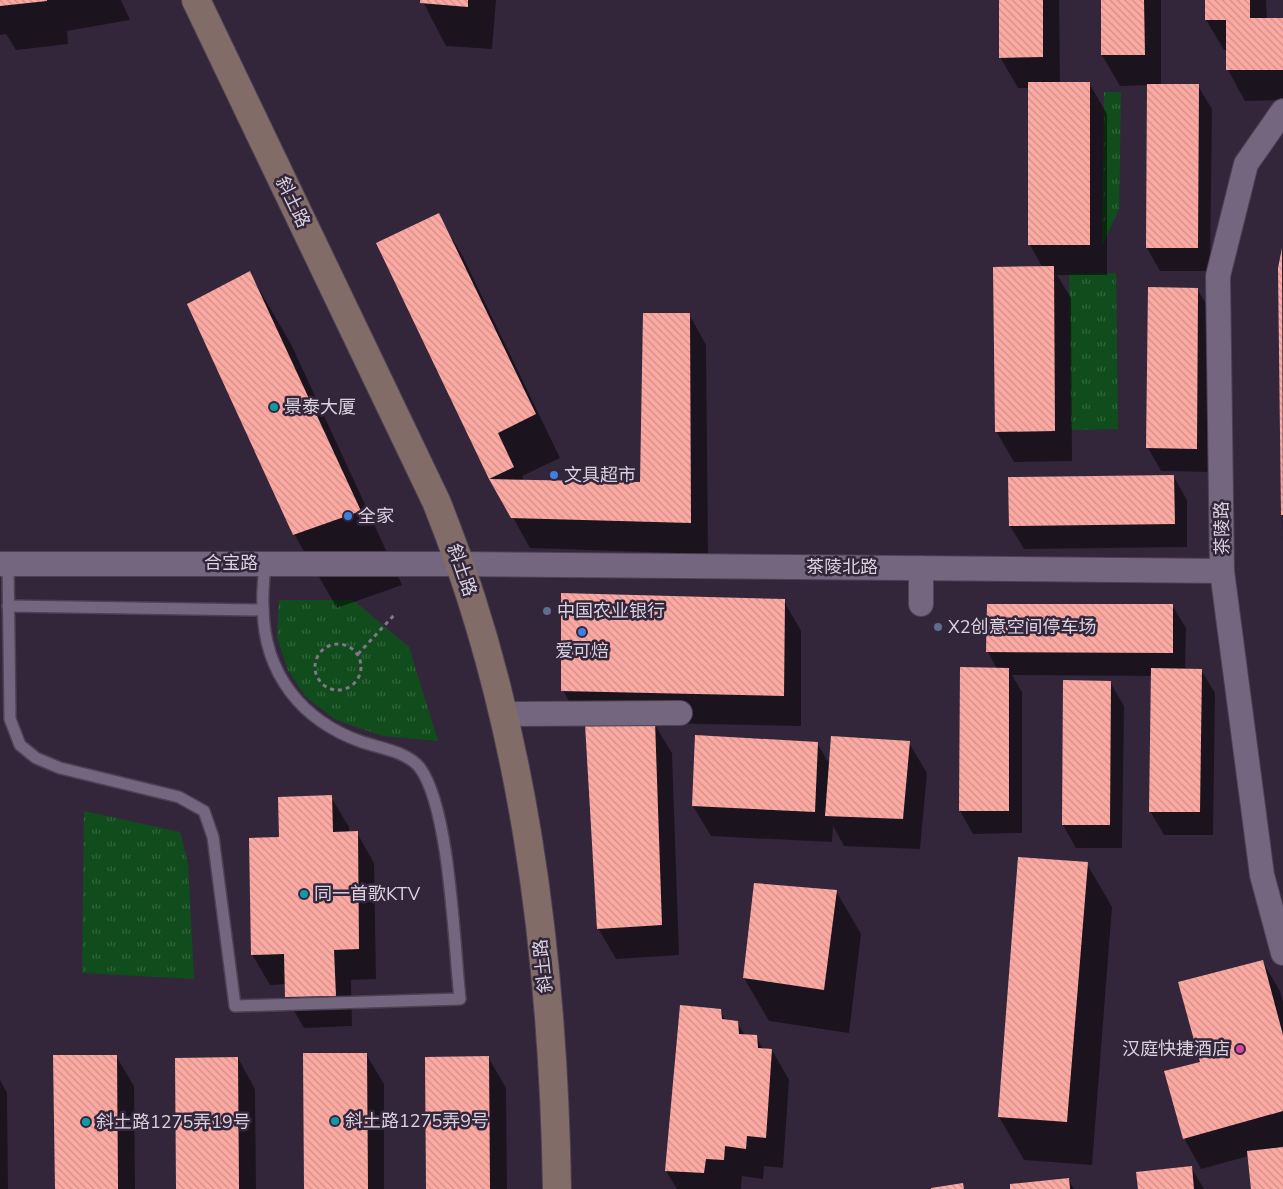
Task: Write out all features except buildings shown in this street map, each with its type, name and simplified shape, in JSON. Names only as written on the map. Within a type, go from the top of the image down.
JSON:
[{"type":"main road","name":"斜土路","points":[[196,0],[436,501],[462,564],[487,646],[504,714],[528,840],[545,979],[556,1130],[557,1189]]},
{"type":"street","name":"茶陵路","points":[[1283,112],[1246,164],[1218,276],[1222,571],[1262,875],[1283,953]]},
{"type":"street","name":"合宝路","points":[[4,564],[462,564]]},
{"type":"street","name":"茶陵北路","points":[[462,564],[1222,571]]},
{"type":"street","points":[[921,568],[921,604]]},
{"type":"street","points":[[504,714],[680,713]]},
{"type":"lane","points":[[4,564],[8,606],[10,719],[20,745],[36,758],[60,768],[179,797],[204,811],[213,838],[235,1006],[460,999],[445,856],[437,807],[427,779],[419,766],[406,757],[352,738],[323,724],[298,704],[280,678],[269,647],[263,610],[264,563]]},
{"type":"lane","points":[[8,606],[263,610]]},
{"type":"path","points":[[358,654],[396,613]]},
{"type":"path","points":[[330,645],[346,645],[358,654],[361,668],[360,676],[351,687],[336,690],[329,689],[318,678],[316,663],[324,649],[330,645]]},
{"type":"green space","points":[[1104,92],[1121,92],[1119,209],[1102,246]]},
{"type":"green space","points":[[1116,273],[1118,429],[1071,430],[1069,274]]},
{"type":"green space","points":[[279,600],[353,600],[409,647],[438,741],[383,736],[336,720],[306,697],[288,670],[277,637]]},
{"type":"green space","points":[[84,811],[180,832],[188,864],[194,979],[82,973]]},
{"type":"place","name":"景泰大厦","points":[[274,407]]},
{"type":"place","name":"文具超市","points":[[554,475]]},
{"type":"place","name":"全家","points":[[348,516]]},
{"type":"place","name":"中国农业银行","points":[[547,611]]},
{"type":"place","name":"X2创意空间停车场","points":[[938,627]]},
{"type":"place","name":"爱可焙","points":[[582,632]]},
{"type":"place","name":"同一首歌KTV","points":[[304,894]]},
{"type":"place","name":"汉庭快捷酒店","points":[[1240,1049]]},
{"type":"place","name":"斜土路1275弄9号","points":[[335,1121]]},
{"type":"place","name":"斜土路1275弄19号","points":[[86,1122]]}]
